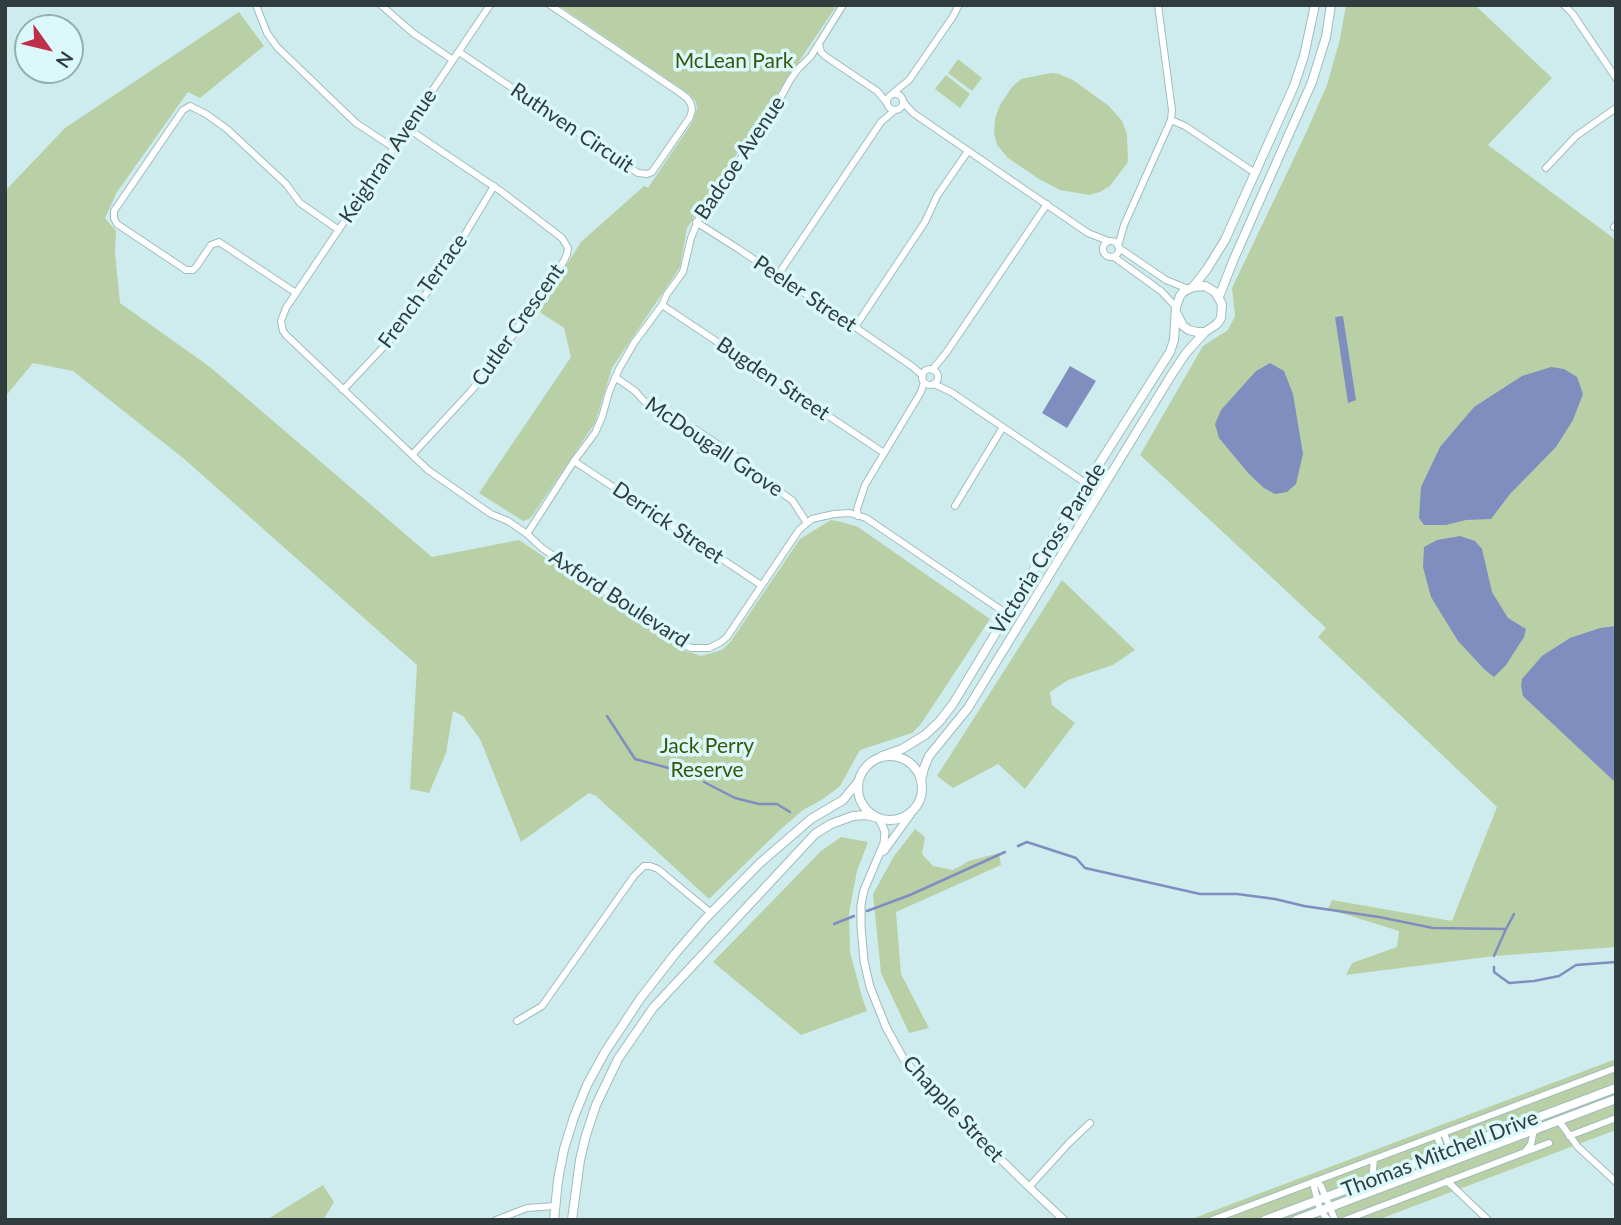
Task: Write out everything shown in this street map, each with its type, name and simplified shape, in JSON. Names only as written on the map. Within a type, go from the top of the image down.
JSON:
[{"type":"main road","points":[[1191,288],[1205,286],[1215,292],[1222,304],[1221,318],[1205,332],[1189,330],[1183,326],[1176,310],[1180,296],[1191,288],[1218,254],[1294,86],[1306,49],[1315,5]]},
{"type":"main road","points":[[1219,297],[1312,82],[1326,37],[1331,5]]},
{"type":"main road","name":"Victoria Cross Parade","points":[[882,756],[915,742],[944,717],[953,704],[1068,513],[1170,352],[1174,340],[1176,310]]},
{"type":"main road","name":"Victoria Cross Parade","points":[[921,781],[929,756],[968,708],[1172,374],[1205,332]]},
{"type":"main road","points":[[1068,513],[1082,522]]},
{"type":"main road","points":[[1007,614],[1021,622]]},
{"type":"main road","points":[[572,1220],[580,1160],[596,1105],[618,1059],[653,1008],[815,834],[831,824],[863,814],[878,818],[897,820],[910,815],[919,802],[921,781],[907,761],[882,756],[866,766],[859,775],[860,800],[867,810],[878,818]]},
{"type":"main road","points":[[554,1220],[558,1180],[574,1116],[605,1052],[640,999],[711,913],[760,863],[803,825],[844,800],[858,782]]},
{"type":"main road","name":"Thomas Mitchell Drive","points":[[1265,1220],[1616,1088]]},
{"type":"main road","name":"Thomas Mitchell Drive","points":[[1299,1219],[1616,1099]]},
{"type":"main road","points":[[1552,1112],[1559,1121]]},
{"type":"main road","points":[[1522,1124],[1534,1130]]},
{"type":"main road","points":[[1446,1151],[1450,1161]]},
{"type":"main road","points":[[1360,1195],[1372,1180]]},
{"type":"main road","points":[[1292,1210],[1299,1219]]},
{"type":"street","points":[[256,5],[267,33],[277,47],[356,123],[394,148]]},
{"type":"street","points":[[381,5],[413,33],[453,60]]},
{"type":"street","name":"Keighran Avenue","points":[[286,307],[490,5]]},
{"type":"street","name":"Ruthven Circuit","points":[[459,52],[638,173],[652,172],[690,117],[691,104],[679,92],[550,5]]},
{"type":"street","name":"Badcoe Avenue","points":[[527,534],[595,433],[615,377],[634,343],[683,272],[696,222],[706,205],[738,164],[757,130],[775,108],[798,69],[811,56],[843,5]]},
{"type":"street","points":[[778,275],[881,122],[887,98],[909,80],[959,5]]},
{"type":"street","points":[[1114,257],[1118,254],[1124,225],[1171,120],[1172,110],[1158,5]]},
{"type":"street","points":[[1564,5],[1616,78]]},
{"type":"street","points":[[1572,13],[1578,6]]},
{"type":"street","points":[[819,41],[819,48],[825,56],[877,91],[892,110],[913,113]]},
{"type":"street","points":[[881,122],[897,110],[909,80]]},
{"type":"street","points":[[877,91],[899,94],[913,113],[1088,233],[1114,242],[1166,280],[1191,288]]},
{"type":"street","points":[[296,293],[219,242],[211,245],[193,270],[186,270],[117,224],[114,212],[183,110],[190,106],[227,129],[286,184],[300,203],[339,230]]},
{"type":"street","points":[[1546,168],[1576,136],[1616,108]]},
{"type":"street","points":[[1171,120],[1185,126],[1255,173]]},
{"type":"street","name":"Cutler Crescent","points":[[407,128],[494,186],[562,238],[568,248],[567,254],[489,369],[412,455]]},
{"type":"street","points":[[855,327],[925,222],[937,196],[968,151]]},
{"type":"street","name":"French Terrace","points":[[343,390],[414,310],[444,269],[494,186]]},
{"type":"street","points":[[858,516],[858,504],[865,485],[930,377],[1047,204]]},
{"type":"street","name":"Peeler Street","points":[[696,222],[1087,484]]},
{"type":"street","points":[[1102,250],[1104,244],[1124,225]]},
{"type":"street","points":[[1088,233],[1106,256],[1114,257],[1161,291],[1176,310]]},
{"type":"street","name":"Bugden Street","points":[[662,305],[884,453]]},
{"type":"street","name":"Axford Boulevard","points":[[286,307],[281,321],[283,331],[428,470],[491,514],[508,521],[542,548],[691,648],[709,648],[727,636],[799,530],[807,523]]},
{"type":"street","name":"McDougall Grove","points":[[615,377],[678,424],[695,429],[741,460],[753,474],[792,500],[807,523]]},
{"type":"street","points":[[955,506],[1003,427]]},
{"type":"street","name":"Derrick Street","points":[[574,461],[761,585]]},
{"type":"street","points":[[807,523],[818,517],[843,513],[878,525],[1007,614]]},
{"type":"street","name":"Chapple Street","points":[[879,858],[910,815]]},
{"type":"street","name":"Chapple Street","points":[[878,818],[885,834],[883,847],[864,890],[861,926],[864,961],[870,987],[886,1027],[913,1073],[943,1105],[1065,1220]]},
{"type":"street","points":[[517,1021],[542,1006],[643,866],[658,869],[711,913]]},
{"type":"street","points":[[1212,1220],[1616,1068]]},
{"type":"street","name":"Thomas Mitchell Drive","points":[[1569,1136],[1616,1118]]},
{"type":"street","points":[[1559,1121],[1578,1147],[1616,1182]]},
{"type":"street","points":[[1029,1187],[1090,1123]]},
{"type":"street","name":"Thomas Mitchell Drive","points":[[1523,1153],[1531,1144],[1534,1130]]},
{"type":"street","points":[[1444,1133],[1446,1151]]},
{"type":"street","points":[[1437,1136],[1446,1151]]},
{"type":"street","name":"Thomas Mitchell Drive","points":[[1345,1220],[1549,1143]]},
{"type":"street","points":[[1372,1180],[1374,1159]]},
{"type":"street","points":[[1315,1181],[1314,1187],[1322,1199],[1328,1220]]},
{"type":"street","points":[[1447,1181],[1488,1220]]},
{"type":"street","points":[[496,1220],[527,1208],[555,1206]]},
{"type":"street","points":[[1325,1208],[1335,1220]]},
{"type":"green space","name":"McLean Park","points":[[558,5],[837,5],[687,228],[680,267],[612,368],[595,423],[532,516],[523,521],[479,493],[571,357],[564,328],[541,313],[540,307],[581,242],[644,186],[648,188],[693,121],[697,108],[696,102],[689,94]]},
{"type":"green space","points":[[1346,5],[1475,5],[1552,78],[1488,145],[1616,240],[1616,947],[1494,956],[1346,975],[1352,963],[1397,947],[1399,931],[1328,909],[1332,900],[1452,921],[1497,807],[1318,637],[1326,628],[1140,455],[1203,346],[1228,330],[1235,316],[1232,288],[1327,85]]},
{"type":"green space","name":"Jack Perry Reserve","points":[[239,12],[264,46],[200,98],[188,92],[117,192],[105,218],[116,231],[115,253],[120,303],[210,367],[432,557],[519,540],[683,650],[701,656],[722,650],[731,641],[800,539],[831,520],[858,527],[990,619],[921,724],[912,733],[860,750],[840,786],[803,810],[709,899],[596,796],[589,793],[521,842],[480,739],[463,716],[453,711],[446,753],[429,793],[410,789],[417,665],[183,458],[73,371],[33,363],[5,397],[5,191],[65,128]]},
{"type":"green space","points":[[958,59],[982,78],[972,91],[948,73]]},
{"type":"green space","points":[[1051,73],[1073,80],[1109,106],[1122,121],[1127,134],[1128,162],[1110,186],[1100,192],[1089,195],[1060,190],[1008,158],[997,145],[995,119],[1000,105],[1012,87],[1021,79]]},
{"type":"green space","points":[[946,75],[970,94],[960,108],[935,89]]},
{"type":"green space","points":[[1062,580],[1135,650],[1113,665],[1068,680],[1050,692],[1052,705],[1075,723],[1025,789],[998,764],[953,788],[937,776]]},
{"type":"green space","points":[[915,829],[925,837],[922,854],[933,866],[953,870],[969,861],[999,853],[1001,865],[896,912],[901,974],[929,1028],[909,1033],[881,973],[873,894],[894,856]]},
{"type":"green space","points":[[841,837],[868,842],[857,871],[849,913],[850,952],[867,1011],[801,1035],[713,962],[821,851]]},
{"type":"green space","points":[[1616,1059],[1616,1130],[1377,1220],[1189,1220]]},
{"type":"green space","points":[[323,1185],[334,1202],[323,1220],[266,1220]]},
{"type":"water","points":[[1343,316],[1356,400],[1348,403],[1335,317]]},
{"type":"water","points":[[1270,363],[1284,371],[1293,394],[1303,454],[1296,484],[1287,492],[1275,494],[1249,474],[1219,438],[1215,424],[1221,410],[1256,371]]},
{"type":"water","points":[[1070,366],[1096,381],[1067,428],[1042,413]]},
{"type":"water","points":[[1551,367],[1564,369],[1577,377],[1583,394],[1573,420],[1556,447],[1510,494],[1491,519],[1424,525],[1419,518],[1421,487],[1440,447],[1474,407],[1522,376]]},
{"type":"water","points":[[1460,536],[1475,541],[1482,549],[1492,592],[1508,618],[1526,629],[1524,637],[1506,665],[1494,677],[1458,641],[1431,597],[1423,567],[1424,547],[1437,540]]},
{"type":"water","points":[[1616,626],[1616,783],[1523,696],[1521,686],[1522,679],[1542,656],[1570,638],[1600,628]]},
{"type":"waterway","points":[[607,716],[635,759],[676,770],[696,779]]},
{"type":"waterway","points":[[704,782],[735,798],[759,804],[777,804],[790,812]]},
{"type":"waterway","points":[[1018,846],[1027,842],[1076,858],[1085,868],[1200,894],[1237,894],[1275,899],[1433,928],[1506,929]]},
{"type":"waterway","points":[[867,911],[910,895],[1005,852]]},
{"type":"waterway","points":[[1494,956],[1514,914]]},
{"type":"waterway","points":[[834,924],[854,916]]},
{"type":"waterway","points":[[1494,967],[1494,972],[1509,983],[1559,976],[1576,965],[1616,962]]}]
